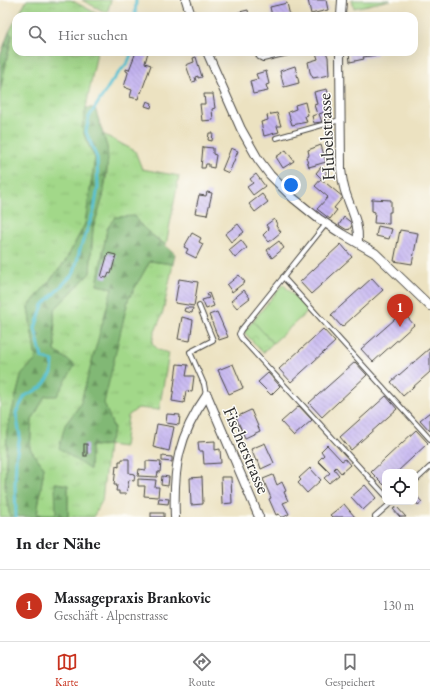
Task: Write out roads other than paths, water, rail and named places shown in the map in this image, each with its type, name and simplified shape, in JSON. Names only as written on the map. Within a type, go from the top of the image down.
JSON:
[{"type":"street","points":[[186,0],[190,12]]},
{"type":"street","points":[[342,0],[342,12]]},
{"type":"street","points":[[209,56],[241,129],[258,159],[270,175],[293,198],[326,224],[375,253],[430,306]]},
{"type":"street","name":"Hubelstrasse","points":[[340,56],[342,182],[358,228],[358,242]]},
{"type":"street","points":[[175,517],[175,470],[184,434],[206,395]]},
{"type":"street","name":"Fischerstrasse","points":[[206,395],[259,517]]},
{"type":"lane","points":[[259,56],[263,59],[275,56]]},
{"type":"lane","points":[[276,138],[340,120]]},
{"type":"lane","points":[[326,224],[240,332],[241,338],[263,357],[382,490]]},
{"type":"lane","points":[[283,277],[430,439]]},
{"type":"lane","points":[[199,306],[213,340],[190,352],[204,384],[206,395]]},
{"type":"lane","points":[[418,478],[430,467]]},
{"type":"lane","points":[[375,517],[389,505]]},
{"type":"waterway","points":[[135,12],[136,0]]},
{"type":"waterway","points":[[16,517],[16,458],[20,436],[16,413],[25,396],[42,387],[52,373],[53,361],[42,358],[35,328],[43,305],[74,273],[80,249],[94,211],[98,187],[97,158],[86,132],[89,117],[112,81],[128,62],[130,56]]},
{"type":"place","name":"Massagepraxis Brankovic","points":[[400,327]]}]
